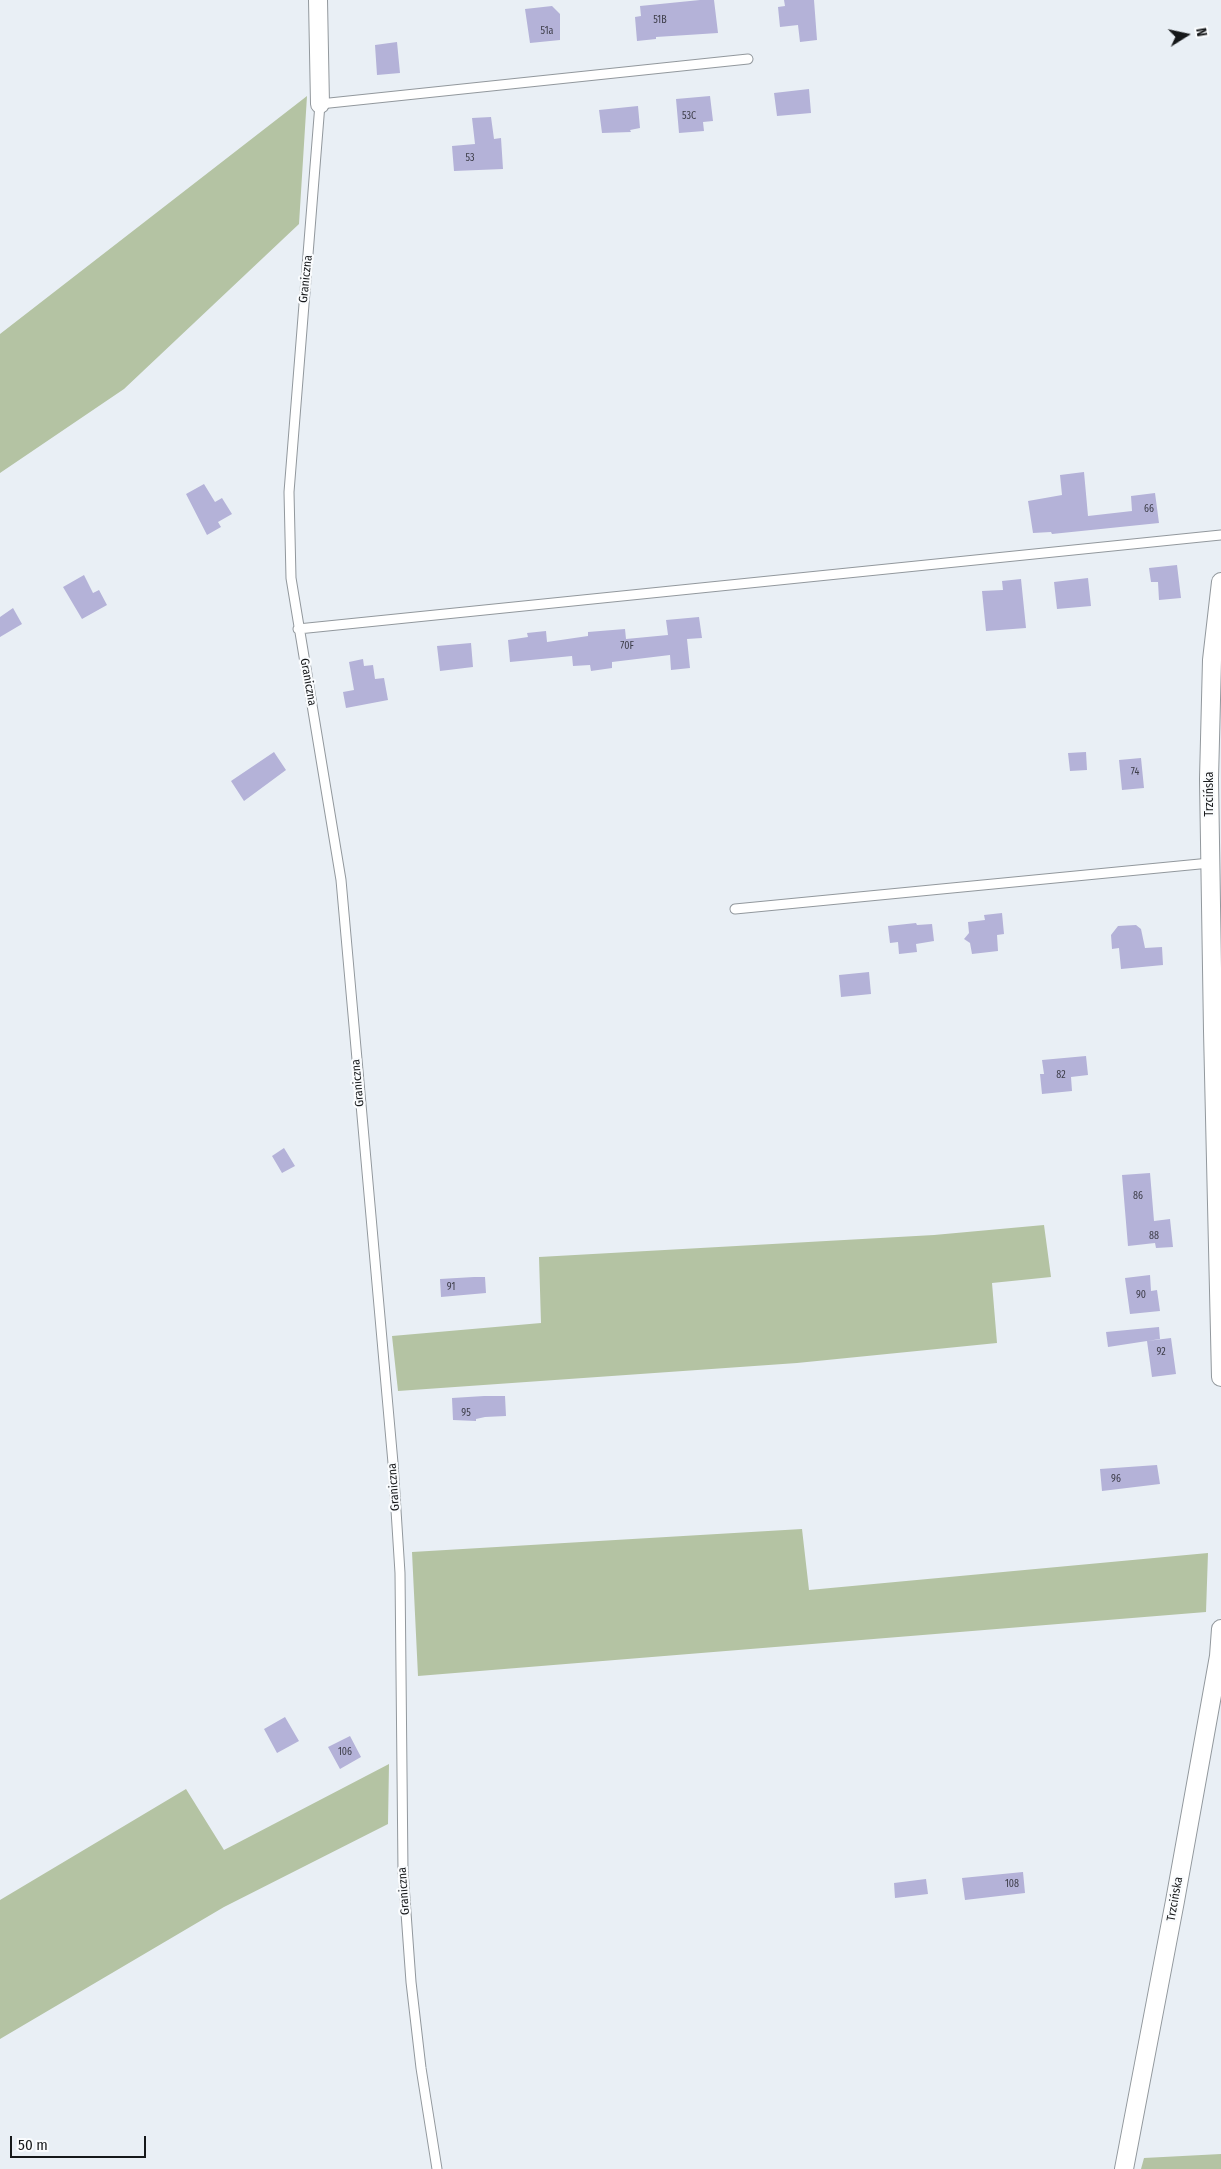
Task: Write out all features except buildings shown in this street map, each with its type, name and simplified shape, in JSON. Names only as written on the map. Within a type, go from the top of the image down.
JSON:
[{"type":"street","name":"Graniczna","points":[[318,0],[320,104]]},
{"type":"street","name":"Trzcińska","points":[[1221,582],[1209,779],[1214,860],[1221,1377]]},
{"type":"street","name":"Trzcińska","points":[[1124,2169],[1219,1656],[1221,1629]]},
{"type":"lane","points":[[320,104],[748,59]]},
{"type":"lane","name":"Graniczna","points":[[320,104],[288,492],[291,578],[342,889],[393,1463],[400,1573],[402,1872],[420,2068],[437,2169]]},
{"type":"lane","points":[[298,629],[1221,535]]},
{"type":"lane","points":[[735,909],[1214,860]]},
{"type":"green space","points":[[307,96],[299,224],[124,389],[0,473],[0,334]]},
{"type":"green space","points":[[1044,1225],[1051,1277],[992,1283],[997,1343],[797,1363],[398,1391],[392,1336],[541,1323],[539,1257],[934,1235]]},
{"type":"green space","points":[[802,1529],[809,1590],[1208,1553],[1206,1612],[418,1676],[412,1552]]},
{"type":"green space","points":[[389,1764],[388,1824],[224,1907],[0,2039],[0,1900],[186,1789],[224,1850]]},
{"type":"green space","points":[[1221,2154],[1221,2169],[1141,2169],[1144,2158]]}]
